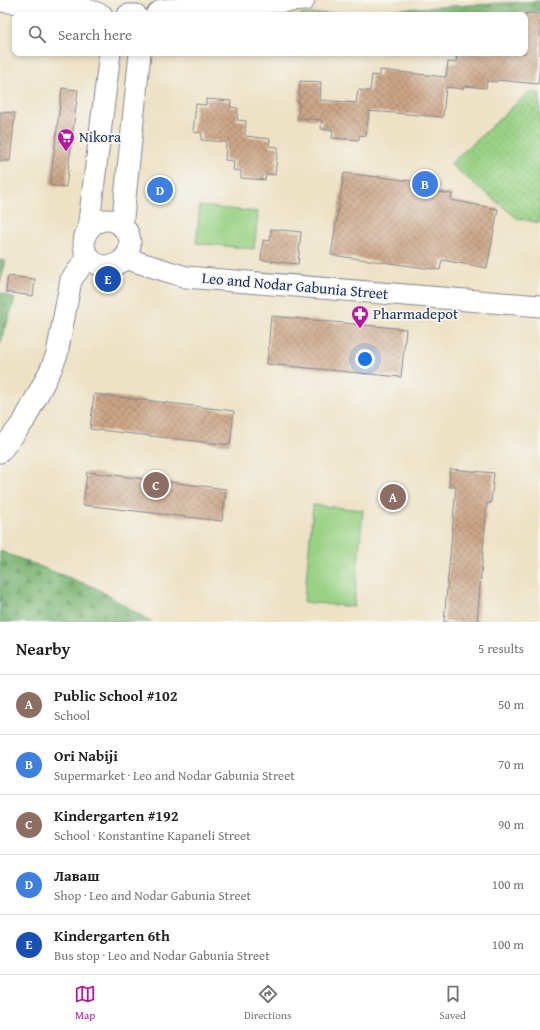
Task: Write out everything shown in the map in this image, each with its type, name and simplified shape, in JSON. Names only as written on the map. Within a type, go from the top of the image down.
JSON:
[{"type":"street","points":[[160,12],[162,10],[304,0]]},
{"type":"street","points":[[0,1],[88,10],[94,12]]},
{"type":"street","points":[[88,230],[100,221],[116,222],[122,227],[129,240],[129,248],[124,258],[118,264],[106,266],[94,262],[88,257],[84,242],[88,230],[110,56]]},
{"type":"street","points":[[122,227],[140,56]]},
{"type":"street","points":[[0,452],[24,421],[51,369],[57,354],[71,280],[88,257]]},
{"type":"street","name":"Leo and Nodar Gabunia Street","points":[[124,258],[186,276],[540,306]]},
{"type":"green space","points":[[540,1],[540,11],[524,12],[351,12]]},
{"type":"green space","points":[[529,92],[540,93],[540,223],[517,218],[450,164]]},
{"type":"green space","points":[[200,206],[258,212],[254,249],[196,243]]},
{"type":"green space","points":[[0,260],[6,261],[0,283]]},
{"type":"green space","points":[[0,292],[15,299],[0,345]]},
{"type":"green space","points":[[313,505],[363,510],[354,607],[304,602]]},
{"type":"green space","points":[[0,551],[96,588],[152,622],[0,622]]},
{"type":"building","points":[[528,13],[540,14],[540,64],[538,84],[497,80],[497,82],[487,81],[486,88],[464,86],[463,89],[446,87],[443,117],[369,111],[366,136],[359,135],[359,140],[332,138],[333,130],[321,129],[322,120],[298,118],[300,81],[321,82],[320,100],[356,103],[358,90],[370,91],[372,75],[380,76],[380,70],[446,77],[448,62],[456,63],[457,56],[528,56]]},
{"type":"building","points":[[62,88],[78,90],[66,187],[50,185]]},
{"type":"building","points":[[206,99],[231,101],[230,107],[238,108],[237,120],[246,121],[245,136],[270,139],[269,146],[278,147],[275,175],[266,174],[265,180],[241,178],[241,171],[233,170],[234,161],[225,160],[226,142],[201,140],[202,133],[193,132],[196,104],[206,105]]},
{"type":"building","points":[[0,112],[15,113],[10,161],[0,161]]},
{"type":"building","points":[[344,173],[438,184],[437,192],[452,194],[451,200],[498,209],[487,268],[442,260],[440,270],[331,255]]},
{"type":"building","points":[[271,229],[301,232],[298,264],[261,260],[263,240],[270,241]]},
{"type":"building","points":[[8,276],[35,279],[33,296],[6,292]]},
{"type":"building","points":[[271,316],[406,329],[401,377],[267,364]]},
{"type":"building","points":[[94,394],[234,411],[230,445],[90,429]]},
{"type":"building","points":[[450,469],[494,473],[491,503],[487,503],[477,622],[444,622],[456,487],[449,487]]},
{"type":"building","points":[[87,472],[226,489],[222,521],[83,505]]},
{"type":"place","name":"Nikora","points":[[66,152]]},
{"type":"place","name":"Ori Nabiji","points":[[425,184]]},
{"type":"place","name":"Лаваш","points":[[160,190]]},
{"type":"place","name":"Kindergarten 6th","points":[[108,279]]},
{"type":"place","name":"Pharmadepot","points":[[360,329]]},
{"type":"place","name":"Kindergarten #192","points":[[156,485]]},
{"type":"place","name":"Public School #102","points":[[393,497]]}]
